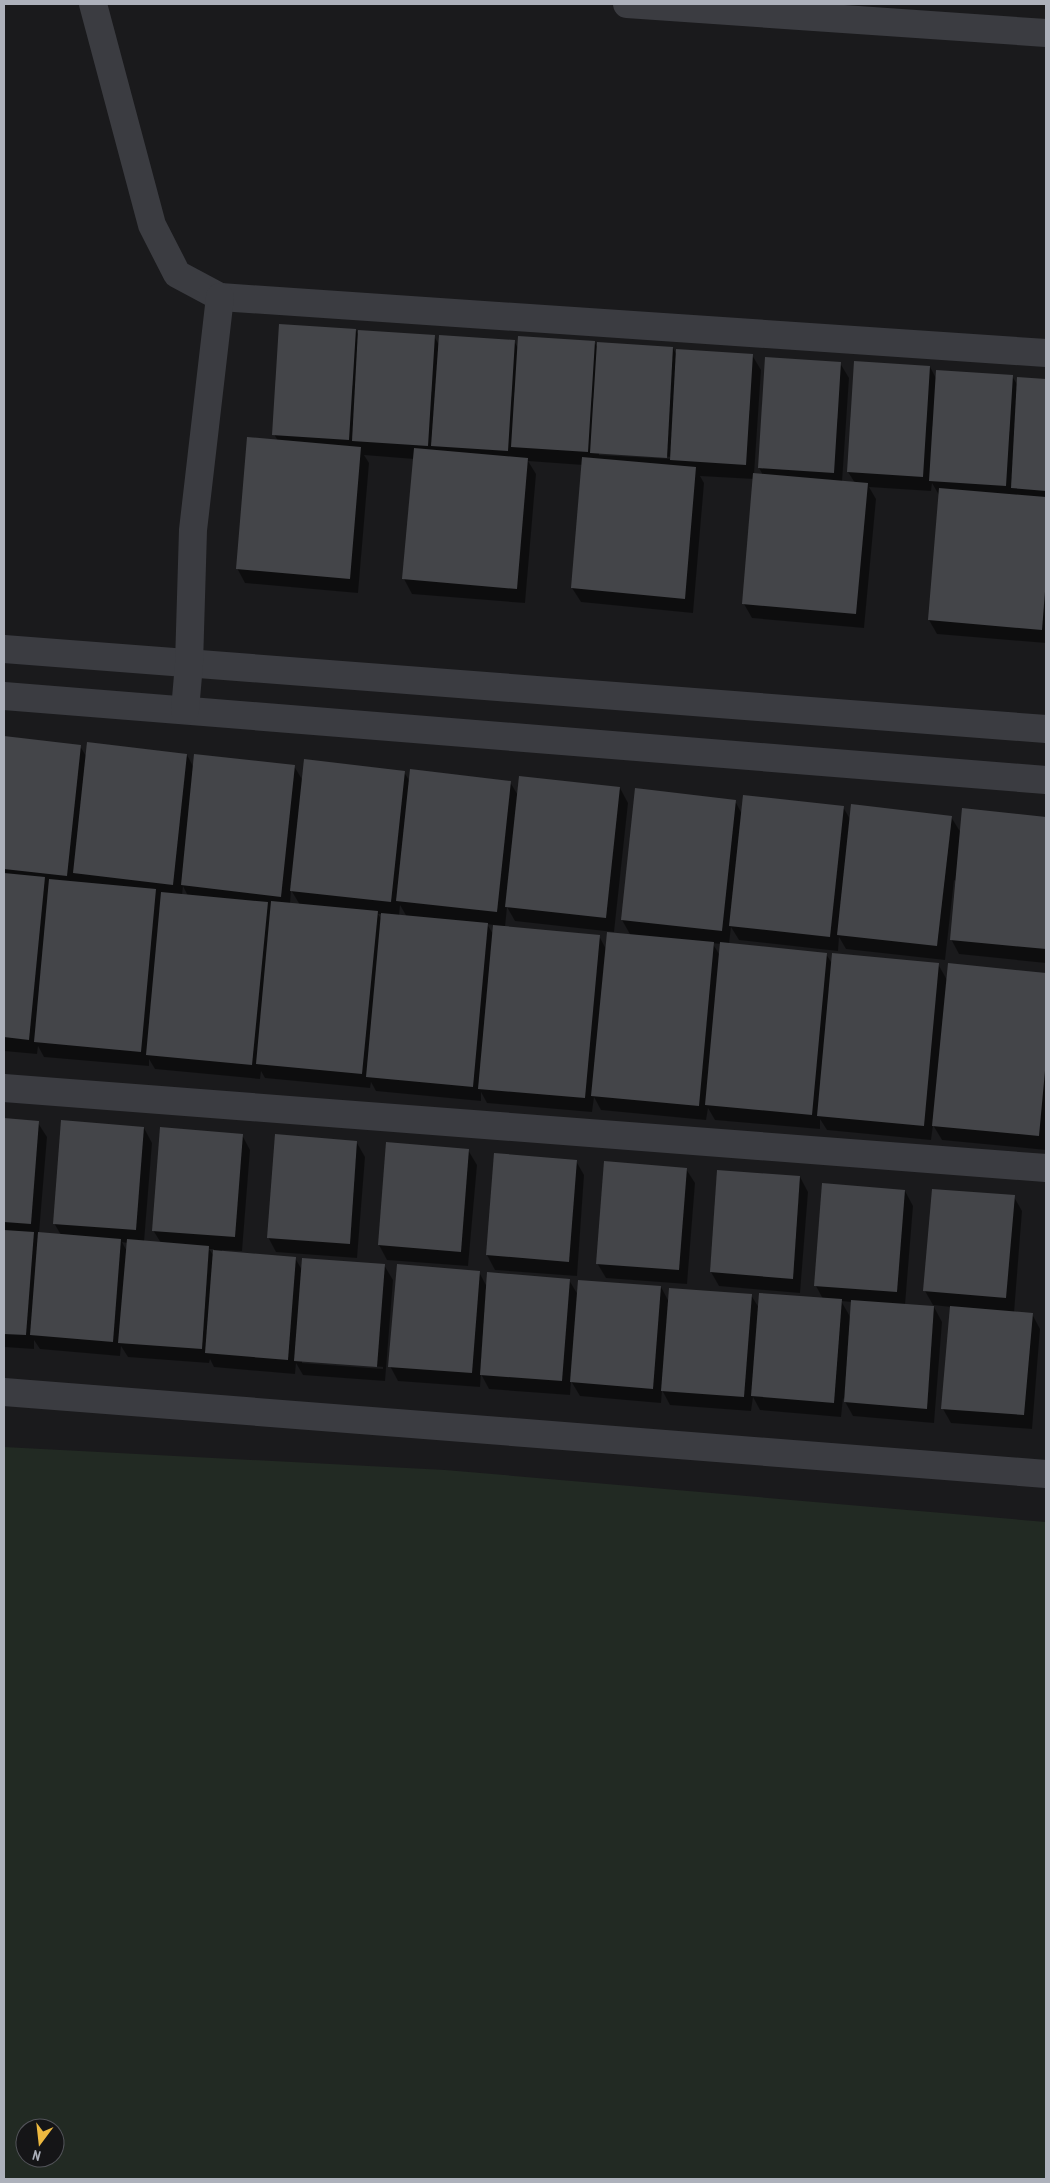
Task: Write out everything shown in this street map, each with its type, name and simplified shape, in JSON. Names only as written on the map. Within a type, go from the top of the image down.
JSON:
[{"type":"street","points":[[93,4],[152,225],[177,274],[220,297],[1046,353]]},
{"type":"street","points":[[626,4],[1046,33]]},
{"type":"street","points":[[185,710],[189,664],[193,530],[220,297]]},
{"type":"street","points":[[4,649],[1046,729]]},
{"type":"street","points":[[4,696],[1046,780]]},
{"type":"street","points":[[4,1088],[1046,1168]]},
{"type":"street","points":[[4,1392],[1046,1474]]},
{"type":"shaded area","points":[[4,1447],[445,1470],[1046,1522],[1046,2179],[4,2179]]},
{"type":"building","points":[[279,324],[356,329],[349,440],[272,435]]},
{"type":"building","points":[[358,330],[435,335],[428,446],[352,441]]},
{"type":"building","points":[[439,335],[515,340],[508,451],[431,446]]},
{"type":"building","points":[[518,336],[595,341],[588,452],[511,447]]},
{"type":"building","points":[[597,342],[673,347],[667,458],[590,453]]},
{"type":"building","points":[[676,349],[753,354],[746,465],[670,460]]},
{"type":"building","points":[[765,357],[841,362],[834,473],[758,468]]},
{"type":"building","points":[[854,361],[930,366],[923,477],[847,472]]},
{"type":"building","points":[[936,370],[1013,375],[1006,486],[929,481]]},
{"type":"building","points":[[1017,377],[1046,379],[1046,491],[1011,488]]},
{"type":"building","points":[[247,437],[361,447],[350,579],[236,569]]},
{"type":"building","points":[[414,448],[528,458],[517,589],[402,579]]},
{"type":"building","points":[[582,457],[696,467],[685,599],[571,588]]},
{"type":"building","points":[[753,473],[868,483],[856,614],[742,604]]},
{"type":"building","points":[[939,488],[1046,497],[1046,579],[1042,630],[928,620]]},
{"type":"building","points":[[4,736],[81,745],[67,876],[4,869]]},
{"type":"building","points":[[87,742],[187,754],[173,885],[73,873]]},
{"type":"building","points":[[194,754],[295,765],[281,897],[181,885]]},
{"type":"building","points":[[304,759],[405,771],[391,902],[290,891]]},
{"type":"building","points":[[410,769],[511,781],[497,912],[396,901]]},
{"type":"building","points":[[519,776],[620,787],[606,918],[505,907]]},
{"type":"building","points":[[635,788],[736,800],[722,931],[621,920]]},
{"type":"building","points":[[743,795],[844,806],[830,937],[729,926]]},
{"type":"building","points":[[851,804],[952,816],[937,946],[837,935]]},
{"type":"building","points":[[962,808],[1046,817],[1046,949],[950,940]]},
{"type":"building","points":[[4,873],[45,877],[29,1040],[4,1037]]},
{"type":"building","points":[[49,879],[156,889],[141,1052],[34,1042]]},
{"type":"building","points":[[161,892],[268,902],[252,1065],[146,1055]]},
{"type":"building","points":[[271,901],[378,911],[362,1074],[256,1064]]},
{"type":"building","points":[[381,913],[488,923],[473,1087],[366,1077]]},
{"type":"building","points":[[493,925],[600,935],[585,1098],[478,1089]]},
{"type":"building","points":[[607,932],[714,942],[699,1106],[591,1096]]},
{"type":"building","points":[[720,942],[827,953],[812,1115],[705,1105]]},
{"type":"building","points":[[832,953],[939,963],[924,1126],[817,1116]]},
{"type":"building","points":[[948,963],[1046,973],[1046,1060],[1039,1136],[932,1126]]},
{"type":"building","points":[[4,1118],[39,1121],[31,1224],[4,1222]]},
{"type":"building","points":[[61,1120],[144,1127],[136,1230],[53,1224]]},
{"type":"building","points":[[160,1127],[243,1134],[235,1237],[152,1231]]},
{"type":"building","points":[[275,1134],[357,1141],[350,1244],[267,1238]]},
{"type":"building","points":[[386,1142],[469,1149],[461,1252],[378,1245]]},
{"type":"building","points":[[494,1153],[577,1160],[569,1262],[486,1255]]},
{"type":"building","points":[[604,1161],[687,1168],[679,1270],[596,1264]]},
{"type":"building","points":[[717,1170],[800,1176],[793,1279],[710,1272]]},
{"type":"building","points":[[822,1183],[905,1190],[897,1292],[814,1286]]},
{"type":"building","points":[[932,1189],[1015,1195],[1006,1298],[923,1291]]},
{"type":"building","points":[[4,1230],[34,1232],[26,1335],[4,1334]]},
{"type":"building","points":[[38,1232],[121,1239],[113,1342],[30,1335]]},
{"type":"building","points":[[127,1239],[209,1246],[202,1349],[118,1343]]},
{"type":"building","points":[[213,1250],[296,1257],[288,1360],[205,1353]]},
{"type":"building","points":[[302,1258],[385,1264],[377,1367],[294,1361]]},
{"type":"building","points":[[397,1264],[480,1271],[472,1373],[388,1367]]},
{"type":"building","points":[[487,1272],[570,1279],[562,1381],[480,1375]]},
{"type":"building","points":[[578,1280],[661,1286],[653,1389],[570,1382]]},
{"type":"building","points":[[669,1288],[752,1294],[744,1397],[661,1391]]},
{"type":"building","points":[[759,1293],[842,1299],[834,1403],[751,1396]]},
{"type":"building","points":[[851,1300],[934,1306],[927,1409],[844,1402]]},
{"type":"building","points":[[950,1306],[1033,1313],[1024,1415],[941,1409]]}]
